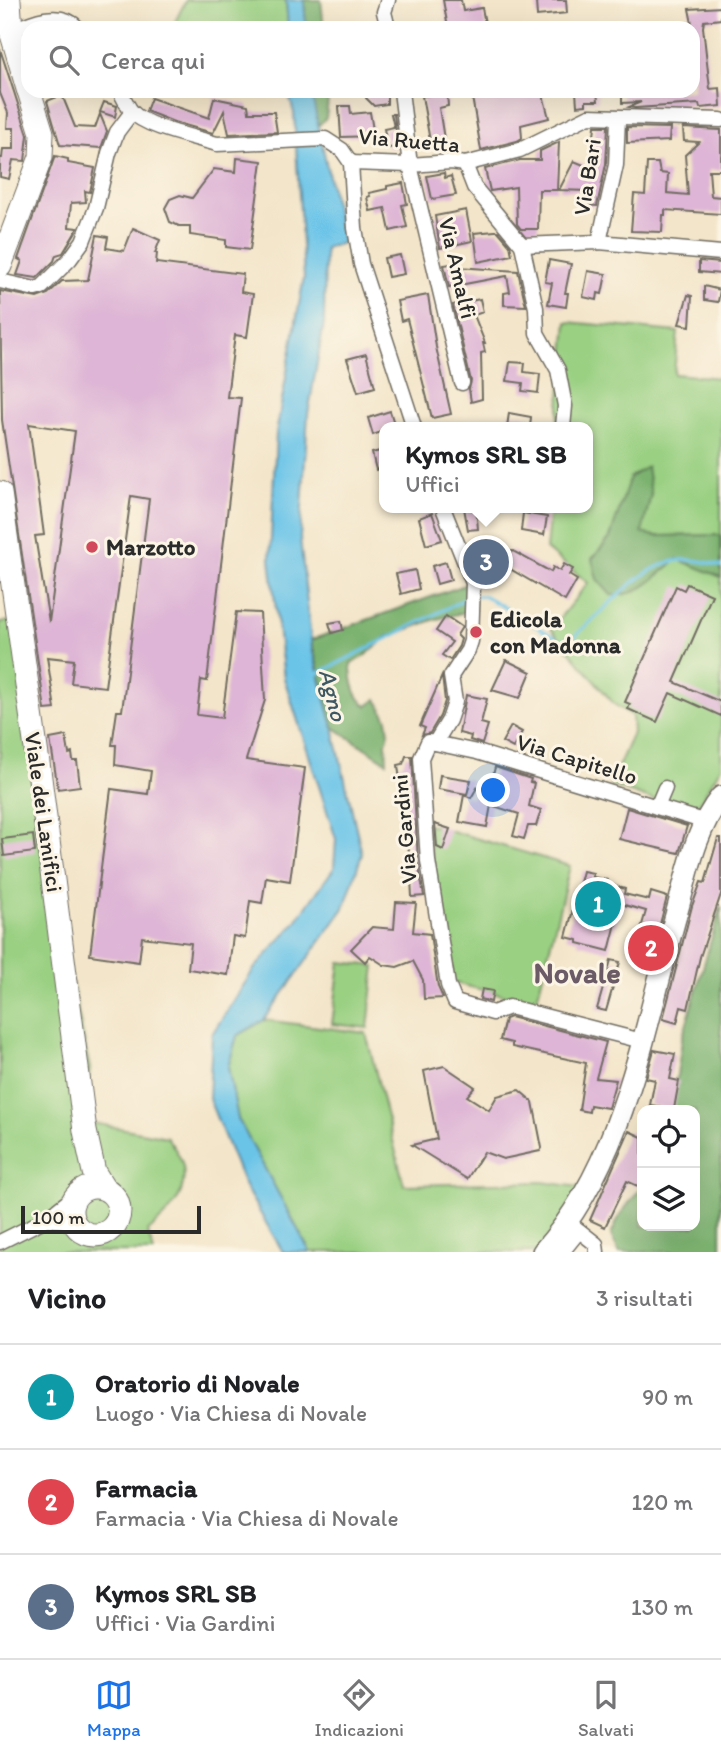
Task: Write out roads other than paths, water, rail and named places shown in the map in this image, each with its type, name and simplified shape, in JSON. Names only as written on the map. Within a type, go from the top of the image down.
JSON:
[{"type":"main road","points":[[9,0],[11,31],[21,66]]},
{"type":"main road","points":[[0,266],[41,158],[42,133],[31,98]]},
{"type":"main road","name":"Viale dei Lanifici","points":[[0,493],[85,1131],[94,1172],[87,1192],[72,1202],[71,1216],[79,1230]]},
{"type":"main road","points":[[543,1252],[573,1226],[609,1147],[642,1041],[682,895],[706,822],[721,797]]},
{"type":"main road","name":"Viale dei Lanifici","points":[[87,1192],[114,1197],[119,1209],[118,1217],[105,1237],[104,1252]]},
{"type":"main road","points":[[79,1230],[96,1235],[111,1229]]},
{"type":"main road","points":[[79,1230],[95,1252]]},
{"type":"street","points":[[386,21],[384,12],[388,0]]},
{"type":"street","points":[[34,21],[58,18],[71,21]]},
{"type":"street","points":[[11,31],[21,27]]},
{"type":"street","points":[[0,281],[35,289],[42,286],[70,259],[83,241],[96,208],[109,153],[117,132],[132,112],[124,98]]},
{"type":"street","name":"Via Amalfi","points":[[402,98],[411,165],[462,383]]},
{"type":"street","name":"Via Ruetta","points":[[132,112],[148,122],[217,144],[325,139],[342,150],[351,163],[465,164],[474,187],[522,245]]},
{"type":"street","points":[[465,164],[520,150],[589,116],[721,120]]},
{"type":"street","name":"Via Bari","points":[[599,242],[616,164],[618,118]]},
{"type":"street","points":[[351,163],[360,264],[412,422]]},
{"type":"street","points":[[563,422],[565,406],[558,370],[537,333],[536,308],[522,245],[599,242],[721,253]]},
{"type":"street","name":"Via Gardini","points":[[445,513],[473,583],[468,650],[451,676],[455,702],[449,720],[435,743],[428,742],[421,758],[428,862],[448,985],[455,1002],[493,1013],[509,1007],[642,1041]]},
{"type":"street","name":"Via Capitello","points":[[435,743],[477,752],[706,822]]},
{"type":"street","points":[[657,807],[665,788]]},
{"type":"street","points":[[0,1242],[46,1219],[87,1192]]},
{"type":"street","points":[[46,1219],[65,1221],[79,1230]]},
{"type":"street","points":[[562,1252],[573,1226],[596,1244],[597,1252]]},
{"type":"water","points":[[286,0],[304,0],[306,21],[288,21]]},
{"type":"water","points":[[290,98],[312,98],[343,243],[325,248],[324,323],[308,414],[300,538],[312,649],[362,854],[344,908],[264,1020],[237,1036],[228,1067],[238,1119],[310,1252],[283,1252],[245,1187],[209,1099],[212,1034],[254,969],[294,924],[334,868],[336,839],[284,678],[270,559],[276,433],[304,277],[294,113]]},
{"type":"waterway","points":[[477,596],[485,596],[561,641],[574,637],[639,578],[654,569],[683,560],[721,566]]},
{"type":"waterway","name":"Agno","points":[[317,674],[469,597]]},
{"type":"place","name":"Marzotto","points":[[92,547]]},
{"type":"place","name":"Kymos SRL SB","points":[[486,562]]},
{"type":"place","name":"Edicola con Madonna","points":[[476,632]]},
{"type":"place","name":"Oratorio di Novale","points":[[598,904]]},
{"type":"place","name":"Farmacia","points":[[651,948]]},
{"type":"district","name":"Novale","points":[[577,973]]}]
